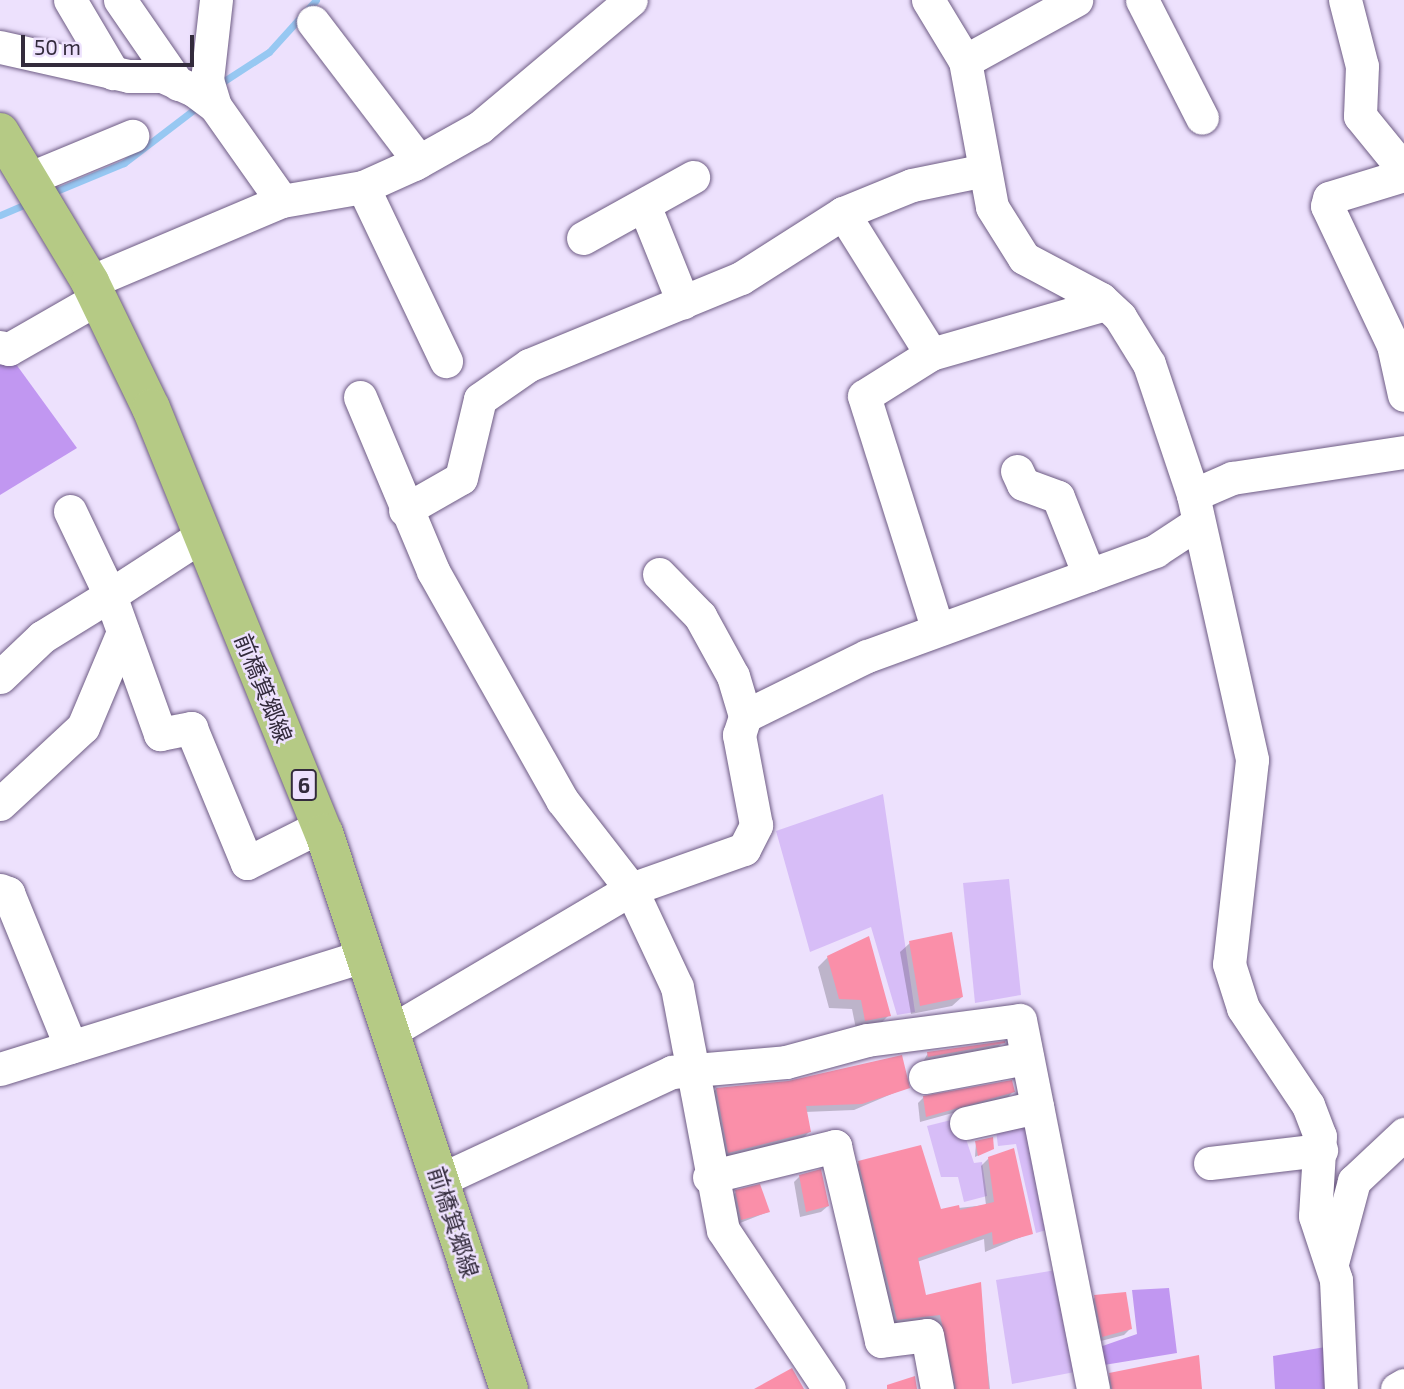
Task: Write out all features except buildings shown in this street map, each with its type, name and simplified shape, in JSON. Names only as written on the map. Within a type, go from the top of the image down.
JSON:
[{"type":"main road","name":"前橋箕郷線","points":[[0,132],[94,290],[201,536],[321,826],[509,1389]]},
{"type":"street","points":[[70,0],[113,72]]},
{"type":"street","points":[[120,0],[178,84]]},
{"type":"street","points":[[216,0],[207,80],[215,106],[282,201]]},
{"type":"street","points":[[0,347],[9,349],[94,290],[282,201],[363,187],[419,161],[480,127],[539,83],[631,0]]},
{"type":"street","points":[[928,0],[965,61],[980,128],[980,171],[992,207],[1024,258],[1105,304],[1149,364],[1195,509],[1252,760],[1250,814],[1228,942],[1233,988],[1308,1105],[1321,1150],[1315,1216],[1332,1263],[1341,1312],[1341,1389]]},
{"type":"street","points":[[965,61],[1076,0]]},
{"type":"street","points":[[1142,0],[1202,118]]},
{"type":"street","points":[[1345,0],[1362,66],[1357,108],[1404,172],[1329,198],[1327,206],[1393,345],[1404,395]]},
{"type":"street","points":[[313,22],[419,161]]},
{"type":"street","points":[[1,45],[113,72],[162,76],[215,106]]},
{"type":"street","points":[[34,189],[132,136]]},
{"type":"street","points":[[405,510],[461,478],[480,399],[529,365],[741,278],[843,214],[912,185],[980,171]]},
{"type":"street","points":[[583,238],[693,177]]},
{"type":"street","points":[[363,187],[446,361]]},
{"type":"street","points":[[643,205],[684,302]]},
{"type":"street","points":[[843,214],[931,354]]},
{"type":"street","points":[[939,630],[864,396],[931,354],[1105,304]]},
{"type":"street","points":[[360,397],[405,510],[562,800],[631,889],[677,987],[688,1071],[709,1177],[723,1230],[829,1389]]},
{"type":"street","points":[[745,716],[867,656],[1155,551],[1195,509],[1232,478],[1404,452]]},
{"type":"street","points":[[1017,471],[1023,484],[1058,497],[1089,575]]},
{"type":"street","points":[[70,511],[110,596],[160,734],[191,728],[247,863],[321,826]]},
{"type":"street","points":[[0,677],[42,637],[201,536]]},
{"type":"street","points":[[391,1031],[631,889],[729,859],[752,839],[755,798],[739,735],[745,716],[733,676],[700,616],[659,574]]},
{"type":"street","points":[[0,804],[83,727],[123,632]]},
{"type":"street","points":[[0,890],[8,893],[71,1047]]},
{"type":"street","points":[[0,1069],[365,955]]},
{"type":"street","points":[[440,1180],[628,1090],[688,1071],[786,1062],[867,1040],[1020,1020],[1093,1389]]},
{"type":"street","points":[[925,1077],[1027,1058]]},
{"type":"street","points":[[966,1123],[1037,1107]]},
{"type":"street","points":[[1332,1263],[1354,1181],[1404,1134]]},
{"type":"street","points":[[709,1177],[835,1146],[881,1341],[927,1335],[937,1389]]},
{"type":"street","points":[[1210,1163],[1321,1150]]},
{"type":"street","points":[[1397,1389],[1404,1384]]},
{"type":"shaded area","points":[[0,356],[13,360],[77,448],[0,495]]},
{"type":"shaded area","points":[[883,794],[915,1012],[897,1015],[871,927],[810,952],[776,831]]},
{"type":"shaded area","points":[[1009,879],[1021,995],[975,1003],[963,883]]},
{"type":"shaded area","points":[[1034,1112],[1057,1227],[1036,1233],[1016,1144],[998,1146],[995,1123]]},
{"type":"shaded area","points":[[959,1118],[974,1163],[982,1162],[987,1196],[964,1202],[958,1177],[941,1177],[927,1126]]},
{"type":"shaded area","points":[[1062,1269],[1080,1371],[1012,1384],[996,1280]]},
{"type":"shaded area","points":[[1169,1288],[1177,1353],[1098,1366],[1094,1349],[1137,1334],[1132,1290]]},
{"type":"shaded area","points":[[1331,1346],[1332,1389],[1275,1389],[1273,1356]]},
{"type":"waterway","points":[[221,83],[269,52],[316,0]]},
{"type":"waterway","points":[[49,194],[124,163],[196,108]]},
{"type":"waterway","points":[[0,215],[28,203]]}]
